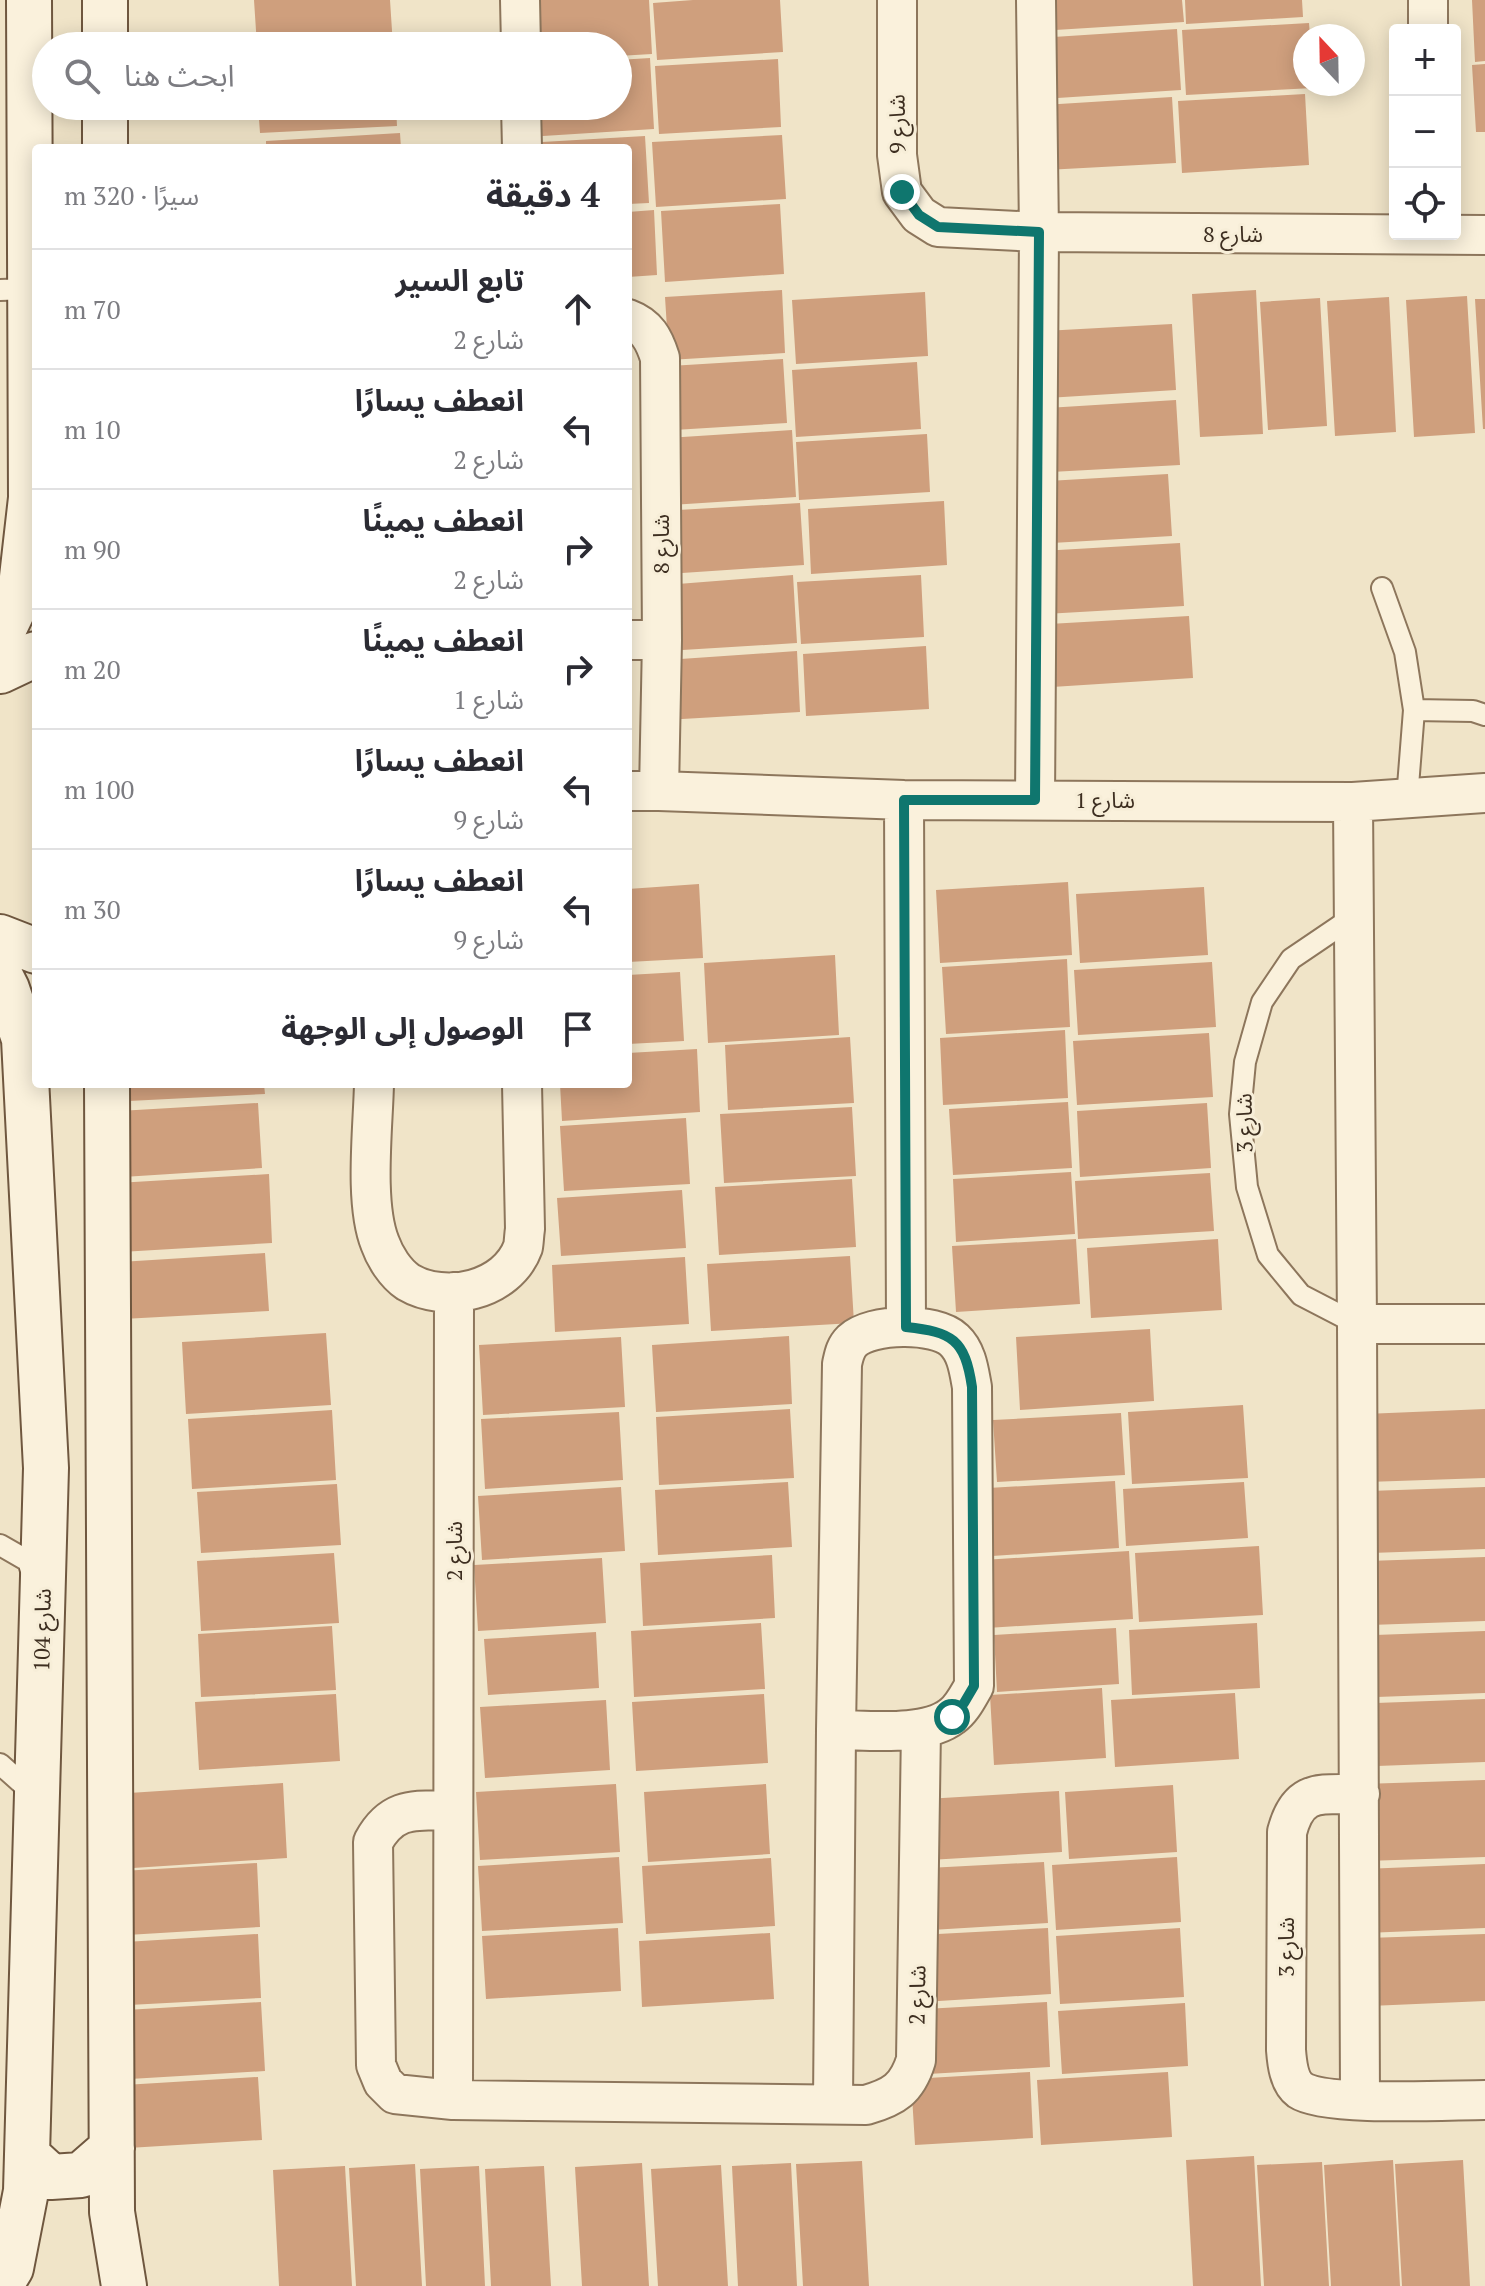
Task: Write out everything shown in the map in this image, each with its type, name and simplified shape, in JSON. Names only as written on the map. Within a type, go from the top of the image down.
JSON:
[{"type":"street","points":[[0,637],[20,595],[31,498],[15,290],[29,0]]},
{"type":"street","points":[[105,0],[105,32]]},
{"type":"street","points":[[520,0],[521,32]]},
{"type":"street","name":"شارع 9","points":[[897,0],[897,155],[902,192],[919,215],[938,227],[1039,232]]},
{"type":"street","points":[[1035,800],[1039,232],[1036,0]]},
{"type":"street","points":[[1428,0],[1428,24]]},
{"type":"street","points":[[105,120],[105,144]]},
{"type":"street","points":[[521,120],[522,144]]},
{"type":"street","name":"شارع 8","points":[[1039,232],[1389,234]]},
{"type":"street","name":"شارع 8","points":[[1461,235],[1485,235]]},
{"type":"street","name":"شارع 8","points":[[632,321],[653,338],[660,358],[645,640],[644,791]]},
{"type":"street","points":[[0,671],[32,656]]},
{"type":"street","name":"شارع 1","points":[[644,791],[904,800],[1353,802],[1485,793]]},
{"type":"street","points":[[904,800],[906,1327]]},
{"type":"street","points":[[1353,802],[1360,2100]]},
{"type":"street","points":[[0,937],[32,949]]},
{"type":"street","name":"شارع 104","points":[[0,975],[24,1039],[46,1468],[26,2191],[11,2268],[0,2286]]},
{"type":"street","points":[[107,1088],[112,2212],[124,2286]]},
{"type":"street","points":[[374,1088],[371,1201],[379,1241],[392,1266],[407,1281],[430,1291],[454,1292],[473,1290],[492,1282],[510,1269],[523,1247],[522,1088]]},
{"type":"street","name":"شارع 2","points":[[453,2100],[454,1292]]},
{"type":"street","name":"شارع 3","points":[[1357,1324],[1485,1324]]},
{"type":"street","points":[[833,2104],[836,1730],[842,1364],[845,1349],[854,1339],[872,1330],[906,1327],[937,1330],[955,1340],[968,1362],[972,1387],[974,1686],[952,1717],[921,1729],[836,1730]]},
{"type":"street","name":"شارع 2","points":[[453,1810],[406,1812],[391,1818],[381,1827],[373,1842],[376,2065],[383,2082],[395,2094],[453,2100],[866,2105],[898,2091],[911,2077],[916,2060],[921,1729]]},
{"type":"street","name":"شارع 3","points":[[1360,1794],[1303,1799],[1290,1818],[1287,1832],[1286,2050],[1291,2077],[1299,2089],[1321,2098],[1485,2100]]},
{"type":"street","points":[[27,2155],[51,2177],[81,2175],[112,2148]]},
{"type":"lane","points":[[1382,588],[1405,652],[1414,710],[1407,799]]},
{"type":"lane","points":[[1414,710],[1473,711],[1485,715]]},
{"type":"lane","name":"شارع 3","points":[[1353,917],[1291,959],[1262,1002],[1245,1062],[1240,1114],[1247,1187],[1268,1255],[1301,1295],[1357,1324]]},
{"type":"lane","points":[[0,1545],[28,1561],[43,1607]]},
{"type":"lane","points":[[0,1764],[38,1797]]},
{"type":"building","points":[[254,0],[390,0],[392,32],[256,32]]},
{"type":"building","points":[[521,0],[649,0],[652,54],[632,55],[632,32],[523,32]]},
{"type":"building","points":[[780,0],[783,52],[657,60],[653,3]]},
{"type":"building","points":[[1037,0],[1182,0],[1184,22],[1039,31]]},
{"type":"building","points":[[1185,0],[1302,0],[1303,17],[1186,24]]},
{"type":"building","points":[[1472,0],[1485,0],[1485,61],[1475,62]]},
{"type":"building","points":[[1309,23],[1309,24],[1293,24],[1293,89],[1186,95],[1182,30]]},
{"type":"building","points":[[1177,29],[1181,90],[1042,99],[1038,38]]},
{"type":"building","points":[[650,58],[654,129],[527,137],[526,120],[632,120],[632,59]]},
{"type":"building","points":[[778,59],[781,127],[659,134],[655,66]]},
{"type":"building","points":[[1485,64],[1485,132],[1476,132],[1472,65]]},
{"type":"building","points":[[1305,96],[1309,165],[1182,173],[1178,101]]},
{"type":"building","points":[[1172,97],[1176,163],[1046,170],[1043,105]]},
{"type":"building","points":[[259,120],[397,120],[397,126],[260,133]]},
{"type":"building","points":[[400,133],[401,144],[266,144],[266,141]]},
{"type":"building","points":[[782,135],[786,199],[656,207],[652,142]]},
{"type":"building","points":[[645,136],[649,203],[632,204],[632,144],[525,143]]},
{"type":"building","points":[[780,204],[784,274],[665,282],[661,211]]},
{"type":"building","points":[[654,210],[657,275],[632,277],[632,212]]},
{"type":"building","points":[[782,290],[785,353],[669,360],[665,297]]},
{"type":"building","points":[[1256,290],[1263,434],[1200,437],[1192,294]]},
{"type":"building","points":[[925,292],[928,356],[796,364],[792,300]]},
{"type":"building","points":[[1467,296],[1475,433],[1414,437],[1406,300]]},
{"type":"building","points":[[1389,297],[1396,432],[1335,436],[1327,301]]},
{"type":"building","points":[[1320,298],[1327,426],[1268,430],[1260,302]]},
{"type":"building","points":[[1475,299],[1485,299],[1485,429],[1483,429]]},
{"type":"building","points":[[1172,324],[1176,390],[1047,398],[1044,331]]},
{"type":"building","points":[[783,359],[787,423],[674,430],[670,366]]},
{"type":"building","points":[[917,362],[921,429],[796,437],[792,370]]},
{"type":"building","points":[[1176,400],[1180,465],[1051,472],[1047,408]]},
{"type":"building","points":[[792,430],[796,497],[671,505],[667,438]]},
{"type":"building","points":[[927,434],[930,492],[799,500],[796,442]]},
{"type":"building","points":[[1168,474],[1172,536],[1052,543],[1048,481]]},
{"type":"building","points":[[944,501],[947,565],[811,574],[808,509]]},
{"type":"building","points":[[800,503],[804,565],[682,573],[678,510]]},
{"type":"building","points":[[1180,543],[1184,606],[1045,614],[1041,551]]},
{"type":"building","points":[[793,575],[797,643],[666,651],[665,585]]},
{"type":"building","points":[[921,575],[924,637],[801,644],[797,582]]},
{"type":"building","points":[[1189,616],[1193,678],[1052,687],[1049,624]]},
{"type":"building","points":[[926,646],[929,709],[806,716],[803,654]]},
{"type":"building","points":[[797,651],[800,712],[665,720],[666,660]]},
{"type":"building","points":[[1068,882],[1072,955],[940,963],[936,890]]},
{"type":"building","points":[[699,884],[703,958],[632,962],[632,889]]},
{"type":"building","points":[[1204,887],[1208,955],[1080,963],[1076,894]]},
{"type":"building","points":[[835,955],[839,1035],[708,1043],[704,963]]},
{"type":"building","points":[[1067,959],[1070,1027],[946,1034],[942,967]]},
{"type":"building","points":[[1212,962],[1216,1027],[1078,1035],[1074,970]]},
{"type":"building","points":[[680,972],[684,1041],[632,1044],[632,975]]},
{"type":"building","points":[[1065,1030],[1068,1098],[943,1105],[940,1038]]},
{"type":"building","points":[[1209,1033],[1213,1097],[1077,1105],[1073,1041]]},
{"type":"building","points":[[850,1037],[854,1103],[728,1110],[725,1045]]},
{"type":"building","points":[[697,1049],[700,1112],[562,1121],[560,1088],[632,1088],[632,1053]]},
{"type":"building","points":[[128,1088],[264,1088],[265,1094],[129,1101]]},
{"type":"building","points":[[1068,1102],[1072,1168],[953,1175],[949,1109]]},
{"type":"building","points":[[258,1103],[262,1168],[123,1177],[119,1111]]},
{"type":"building","points":[[1207,1103],[1211,1168],[1080,1177],[1077,1111]]},
{"type":"building","points":[[852,1107],[856,1176],[724,1183],[720,1114]]},
{"type":"building","points":[[686,1118],[690,1184],[564,1191],[560,1126]]},
{"type":"building","points":[[1071,1172],[1075,1234],[956,1242],[953,1179]]},
{"type":"building","points":[[1210,1173],[1214,1231],[1078,1239],[1075,1181]]},
{"type":"building","points":[[269,1174],[272,1243],[121,1252],[117,1183]]},
{"type":"building","points":[[852,1179],[856,1247],[719,1255],[715,1187]]},
{"type":"building","points":[[682,1190],[686,1248],[561,1256],[557,1198]]},
{"type":"building","points":[[1076,1239],[1080,1304],[956,1312],[952,1246]]},
{"type":"building","points":[[1218,1239],[1222,1310],[1091,1318],[1087,1248]]},
{"type":"building","points":[[265,1253],[269,1311],[123,1319],[120,1262]]},
{"type":"building","points":[[850,1256],[854,1323],[711,1331],[707,1264]]},
{"type":"building","points":[[685,1257],[689,1324],[555,1332],[552,1265]]},
{"type":"building","points":[[1150,1329],[1154,1401],[1020,1410],[1016,1337]]},
{"type":"building","points":[[326,1333],[331,1405],[186,1414],[182,1342]]},
{"type":"building","points":[[789,1336],[792,1404],[656,1412],[652,1345]]},
{"type":"building","points":[[621,1337],[625,1407],[483,1415],[479,1345]]},
{"type":"building","points":[[1243,1405],[1248,1478],[1132,1484],[1128,1412]]},
{"type":"building","points":[[790,1409],[794,1478],[659,1485],[656,1417]]},
{"type":"building","points":[[1485,1409],[1485,1478],[1367,1482],[1365,1414]]},
{"type":"building","points":[[332,1410],[336,1480],[192,1489],[188,1419]]},
{"type":"building","points":[[619,1412],[623,1480],[485,1489],[481,1419]]},
{"type":"building","points":[[1121,1413],[1125,1475],[997,1482],[993,1420]]},
{"type":"building","points":[[1115,1481],[1119,1548],[992,1556],[988,1488]]},
{"type":"building","points":[[788,1482],[792,1547],[658,1555],[655,1490]]},
{"type":"building","points":[[1244,1482],[1248,1538],[1126,1546],[1123,1489]]},
{"type":"building","points":[[337,1484],[341,1545],[201,1553],[197,1492]]},
{"type":"building","points":[[621,1487],[625,1551],[482,1560],[478,1496]]},
{"type":"building","points":[[1485,1487],[1485,1549],[1371,1553],[1369,1491]]},
{"type":"building","points":[[1259,1546],[1263,1615],[1139,1622],[1135,1553]]},
{"type":"building","points":[[1129,1551],[1133,1619],[987,1628],[983,1560]]},
{"type":"building","points":[[334,1553],[339,1623],[201,1631],[197,1561]]},
{"type":"building","points":[[772,1555],[775,1618],[643,1626],[640,1563]]},
{"type":"building","points":[[1485,1557],[1485,1621],[1370,1625],[1368,1561]]},
{"type":"building","points":[[602,1558],[606,1623],[478,1631],[474,1565]]},
{"type":"building","points":[[761,1623],[765,1689],[634,1697],[631,1631]]},
{"type":"building","points":[[1257,1623],[1260,1688],[1132,1695],[1129,1630]]},
{"type":"building","points":[[332,1626],[336,1690],[201,1697],[198,1634]]},
{"type":"building","points":[[1116,1628],[1119,1684],[997,1692],[994,1635]]},
{"type":"building","points":[[1485,1631],[1485,1693],[1377,1697],[1375,1635]]},
{"type":"building","points":[[596,1632],[599,1688],[488,1695],[484,1639]]},
{"type":"building","points":[[1102,1688],[1106,1758],[994,1765],[990,1695]]},
{"type":"building","points":[[1235,1693],[1239,1759],[1115,1767],[1111,1700]]},
{"type":"building","points":[[336,1694],[340,1761],[199,1770],[195,1702]]},
{"type":"building","points":[[764,1694],[768,1763],[636,1771],[632,1702]]},
{"type":"building","points":[[1485,1699],[1485,1762],[1377,1766],[1376,1703]]},
{"type":"building","points":[[606,1700],[610,1770],[485,1778],[480,1707]]},
{"type":"building","points":[[1485,1780],[1485,1857],[1366,1861],[1363,1784]]},
{"type":"building","points":[[283,1783],[287,1858],[133,1868],[129,1793]]},
{"type":"building","points":[[616,1784],[620,1852],[480,1860],[476,1792]]},
{"type":"building","points":[[766,1784],[770,1854],[648,1862],[644,1792]]},
{"type":"building","points":[[1173,1785],[1177,1852],[1069,1859],[1065,1792]]},
{"type":"building","points":[[1059,1791],[1062,1852],[929,1860],[926,1799]]},
{"type":"building","points":[[619,1857],[623,1923],[482,1931],[478,1866]]},
{"type":"building","points":[[1177,1857],[1181,1922],[1056,1930],[1052,1865]]},
{"type":"building","points":[[771,1858],[775,1926],[646,1934],[642,1866]]},
{"type":"building","points":[[1044,1862],[1048,1923],[931,1930],[928,1868]]},
{"type":"building","points":[[257,1863],[260,1927],[127,1935],[122,1871]]},
{"type":"building","points":[[1485,1864],[1485,1928],[1366,1933],[1364,1869]]},
{"type":"building","points":[[618,1928],[621,1991],[486,1999],[482,1936]]},
{"type":"building","points":[[1048,1928],[1051,1994],[923,2002],[919,1935]]},
{"type":"building","points":[[1180,1928],[1184,1997],[1060,2004],[1056,1936]]},
{"type":"building","points":[[770,1933],[774,1999],[642,2007],[639,1941]]},
{"type":"building","points":[[258,1934],[261,1998],[129,2005],[125,1942]]},
{"type":"building","points":[[1485,1934],[1485,2001],[1370,2006],[1368,1938]]},
{"type":"building","points":[[261,2002],[265,2071],[130,2079],[126,2010]]},
{"type":"building","points":[[1047,2002],[1050,2067],[928,2074],[925,2009]]},
{"type":"building","points":[[1185,2003],[1188,2066],[1062,2074],[1058,2011]]},
{"type":"building","points":[[1030,2072],[1033,2138],[915,2145],[911,2079]]},
{"type":"building","points":[[1168,2072],[1172,2137],[1041,2145],[1037,2080]]},
{"type":"building","points":[[258,2077],[262,2140],[128,2148],[124,2085]]},
{"type":"building","points":[[1254,2156],[1261,2286],[1193,2286],[1186,2160]]},
{"type":"building","points":[[1393,2160],[1400,2286],[1331,2286],[1324,2165]]},
{"type":"building","points":[[1463,2160],[1470,2286],[1402,2286],[1395,2164]]},
{"type":"building","points":[[862,2161],[869,2286],[803,2286],[796,2164]]},
{"type":"building","points":[[1322,2162],[1329,2286],[1264,2286],[1257,2165]]},
{"type":"building","points":[[642,2163],[649,2286],[582,2286],[575,2167]]},
{"type":"building","points":[[791,2163],[797,2286],[738,2286],[732,2166]]},
{"type":"building","points":[[415,2164],[422,2286],[356,2286],[349,2168]]},
{"type":"building","points":[[721,2165],[728,2286],[658,2286],[651,2169]]},
{"type":"building","points":[[345,2166],[352,2286],[279,2286],[273,2170]]},
{"type":"building","points":[[479,2166],[485,2286],[426,2286],[420,2169]]},
{"type":"building","points":[[544,2166],[551,2286],[491,2286],[485,2169]]},
{"type":"route","points":[[902,192],[919,215],[938,227],[1039,232],[1035,800],[904,800],[906,1327],[937,1330],[955,1340],[968,1362],[972,1387],[974,1686],[952,1717]]}]
